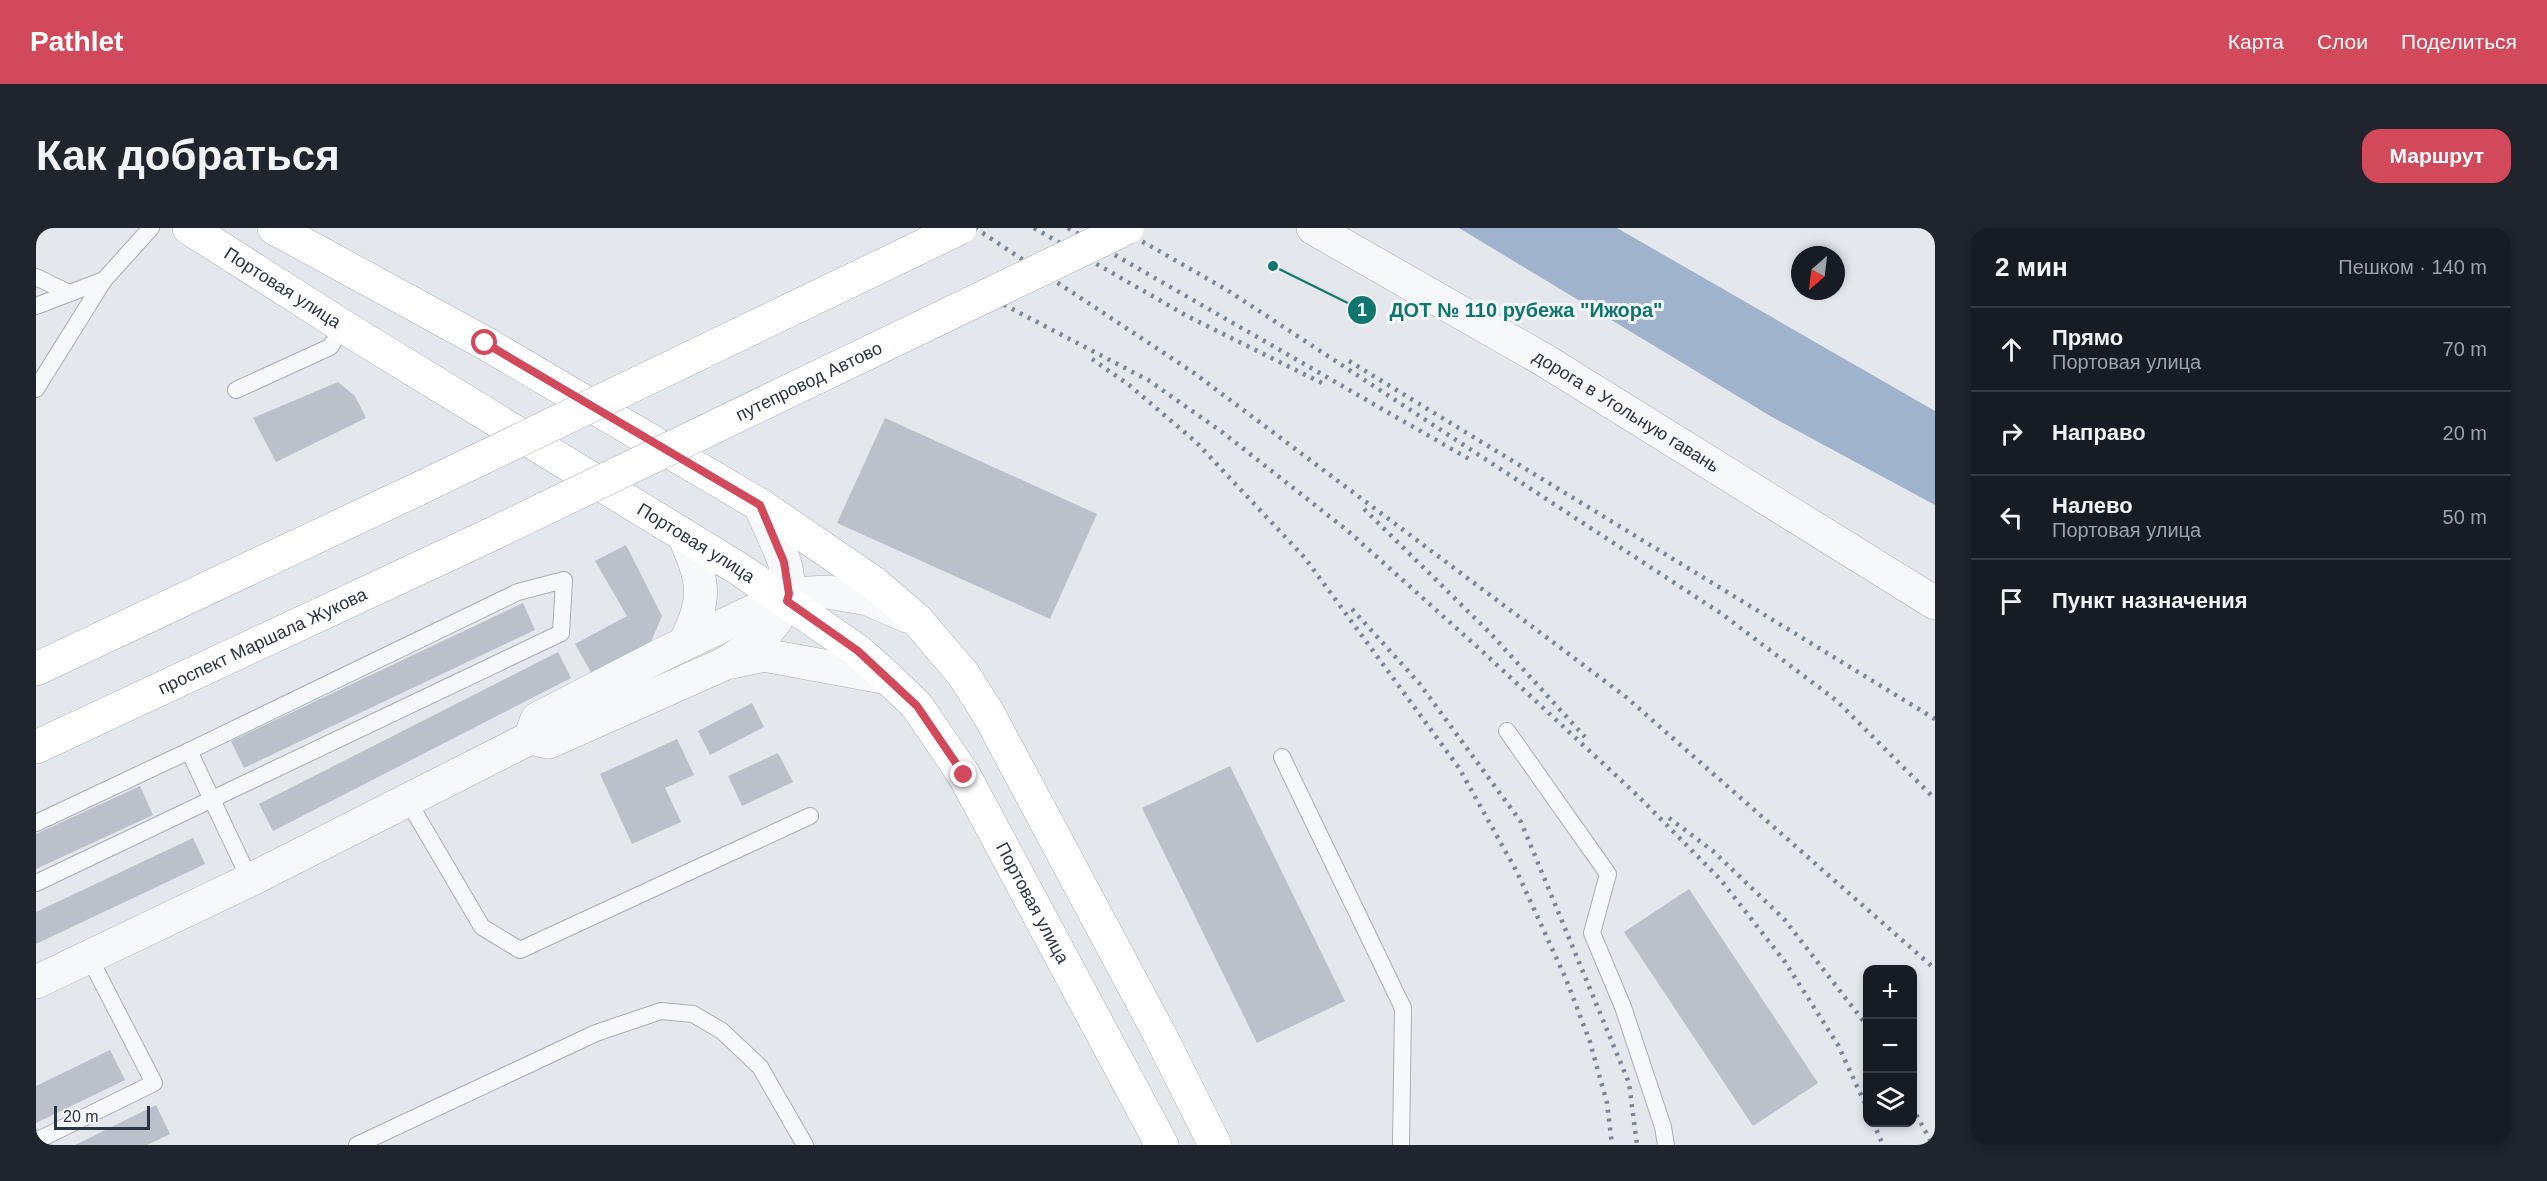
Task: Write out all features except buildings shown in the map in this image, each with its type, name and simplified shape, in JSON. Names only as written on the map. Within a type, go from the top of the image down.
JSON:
[{"type":"street","name":"Портовая улица","points":[[189,228],[344,327],[786,598],[858,651],[888,678],[917,706],[964,775],[1162,1145]]},
{"type":"street","points":[[274,228],[485,343],[760,505],[874,584],[917,621],[963,674],[988,713],[1171,1056],[1215,1145]]},
{"type":"street","points":[[36,669],[418,489],[960,228]]},
{"type":"street","name":"путепровод Автово","points":[[490,535],[1127,228]]},
{"type":"street","name":"дорога в Угольную гавань","points":[[1313,228],[1544,360],[1935,603]]},
{"type":"street","points":[[36,982],[250,880],[530,738],[549,742],[724,664],[749,649],[767,632],[786,598],[784,562],[760,505]]},
{"type":"street","name":"проспект Маршала Жукова","points":[[36,747],[490,535]]},
{"type":"street","points":[[684,536],[699,571],[701,597],[696,621],[684,644]]},
{"type":"street","points":[[530,738],[537,719],[684,644],[786,598],[828,592],[868,599],[917,621]]},
{"type":"street","points":[[724,664],[764,656],[888,678]]},
{"type":"lane","points":[[36,389],[104,280],[151,228]]},
{"type":"lane","points":[[36,277],[69,293]]},
{"type":"lane","points":[[36,306],[104,280]]},
{"type":"lane","points":[[236,390],[330,347],[344,327]]},
{"type":"lane","points":[[36,823],[518,592],[564,580],[561,633],[36,883]]},
{"type":"lane","points":[[1507,731],[1608,874],[1592,933],[1623,1007],[1663,1127],[1666,1145]]},
{"type":"lane","points":[[189,751],[250,880]]},
{"type":"lane","points":[[1282,757],[1403,1008],[1401,1145]]},
{"type":"lane","points":[[408,801],[482,927],[520,950],[810,816]]},
{"type":"lane","points":[[36,1141],[154,1083],[89,957]]},
{"type":"lane","points":[[357,1145],[597,1033],[661,1011],[693,1014],[722,1030],[760,1067],[805,1145]]},
{"type":"water","points":[[1459,228],[1617,228],[1935,411],[1935,505],[1772,417]]},
{"type":"railway","points":[[975,228],[1194,373],[1626,697],[1935,969]]},
{"type":"railway","points":[[1034,228],[1187,316],[1322,383]]},
{"type":"railway","points":[[1068,228],[1469,459]]},
{"type":"railway","points":[[1119,228],[1227,290],[1722,614],[1837,701],[1935,799]]},
{"type":"railway","points":[[972,288],[1148,380],[1222,432],[1348,531],[1483,652],[1638,796],[1720,879],[1785,962],[1838,1045],[1863,1099]]},
{"type":"railway","points":[[1092,359],[1129,385],[1196,442],[1305,558],[1459,768],[1517,872],[1566,979],[1590,1042],[1607,1103],[1612,1145]]},
{"type":"railway","points":[[1349,361],[1935,719]]},
{"type":"railway","points":[[1364,509],[1490,633],[1585,737]]},
{"type":"railway","points":[[1352,609],[1419,683],[1521,822],[1629,1083],[1637,1145]]},
{"type":"railway","points":[[1669,818],[1713,851],[1784,919],[1863,1021]]},
{"type":"railway","points":[[1917,1116],[1933,1145]]},
{"type":"railway","points":[[1875,1127],[1883,1145]]},
{"type":"place","name":"ДОТ № 110 рубежа \"Ижора\"","points":[[1273,266]]},
{"type":"route","points":[[485,343],[760,505],[784,562],[789,594],[787,601],[858,651],[917,706],[941,738],[964,775]]}]
